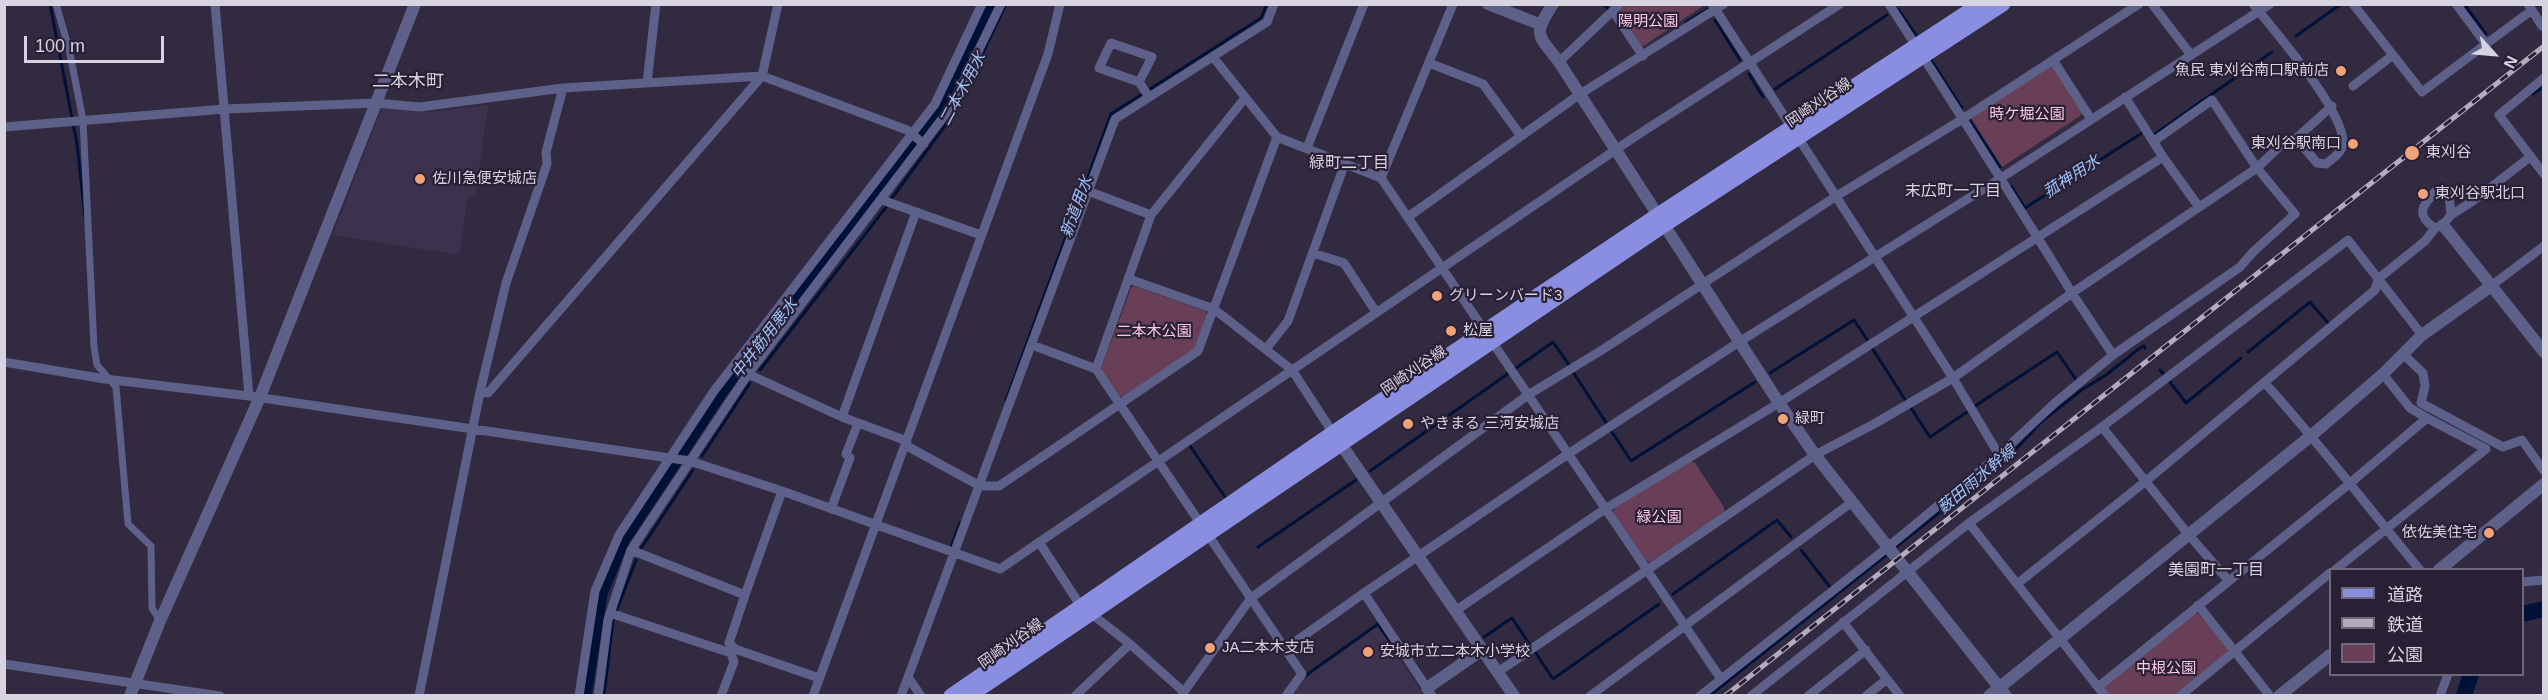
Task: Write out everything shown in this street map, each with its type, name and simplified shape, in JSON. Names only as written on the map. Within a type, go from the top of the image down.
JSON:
[{"type":"main road","name":"岡崎刈谷線","points":[[951,696],[1085,609],[1489,335],[1919,50],[1980,4]]},
{"type":"main road","name":"岡崎刈谷線","points":[[1919,50],[2003,4]]},
{"type":"main road","name":"岡崎刈谷線","points":[[969,696],[1085,609]]},
{"type":"street","points":[[56,4],[69,49],[84,120],[94,347],[97,365],[116,387],[128,524],[151,546],[152,608],[160,621]]},
{"type":"street","points":[[214,4],[254,397]]},
{"type":"street","points":[[130,696],[415,4]]},
{"type":"street","points":[[647,83],[656,4]]},
{"type":"street","points":[[480,392],[488,393],[762,76],[778,4]]},
{"type":"street","points":[[579,696],[595,591],[619,535],[714,391],[935,104],[982,4]]},
{"type":"street","points":[[598,696],[609,616],[631,550],[748,374],[951,107],[1001,4]]},
{"type":"street","points":[[813,696],[1048,54],[1060,4]]},
{"type":"street","points":[[901,696],[1115,119],[1145,91],[1213,57],[1267,22],[1274,4]]},
{"type":"street","points":[[1307,148],[1364,4]]},
{"type":"street","points":[[1381,178],[1453,4]]},
{"type":"street","points":[[1488,4],[1539,24]]},
{"type":"street","points":[[1553,4],[1539,24],[1539,36],[1580,94],[1779,404],[1815,455],[1908,571],[1998,693],[2188,534],[2312,435],[2383,375],[2422,335],[2544,246]]},
{"type":"street","points":[[4,362],[109,380],[254,397],[690,461],[782,490],[1000,569],[1616,150],[1840,4]]},
{"type":"street","points":[[1890,4],[1961,120],[2001,178],[2113,355]]},
{"type":"street","points":[[1039,542],[1085,609],[1130,644],[1182,694],[1251,598],[1528,395],[1703,284],[1834,197],[1961,120],[2139,4]]},
{"type":"street","points":[[2152,4],[2192,55]]},
{"type":"street","points":[[1285,649],[1568,454],[1739,342],[2192,55],[2256,8],[2270,4]]},
{"type":"street","points":[[2353,4],[2422,92],[2486,44],[2530,7],[2542,26],[2544,25]]},
{"type":"street","points":[[2456,4],[2486,44]]},
{"type":"street","points":[[1408,217],[1580,94],[1643,56],[1717,6],[1749,64],[1953,378],[1999,455]]},
{"type":"street","points":[[1559,62],[1617,8],[1643,56]]},
{"type":"street","points":[[2256,8],[2332,106],[2343,142],[2341,152],[2326,164],[2318,163],[2296,138]]},
{"type":"street","points":[[1111,43],[1152,57],[1145,91],[1099,68],[1111,43]]},
{"type":"street","points":[[2353,86],[2394,56]]},
{"type":"street","points":[[1213,57],[1277,137],[1381,178],[1721,679]]},
{"type":"street","points":[[2053,60],[2091,119]]},
{"type":"street","points":[[1429,63],[1483,84],[1521,136]]},
{"type":"street","points":[[4,127],[225,109],[375,103],[420,107],[563,88],[762,76],[907,130],[924,144]]},
{"type":"street","points":[[2544,78],[2499,115],[2544,174]]},
{"type":"street","points":[[419,696],[480,392],[506,283],[547,164],[546,152],[563,88]]},
{"type":"street","points":[[2125,97],[2163,157],[2199,207]]},
{"type":"street","points":[[1096,369],[1151,214],[1245,98]]},
{"type":"street","points":[[1700,696],[1888,547],[1999,455],[2056,402],[2113,355],[2240,267],[2295,214],[2257,168],[2212,100],[2154,141]]},
{"type":"street","points":[[1498,672],[1815,455],[1953,378],[2072,293],[2257,168],[2282,144],[2291,143],[2332,106]]},
{"type":"street","points":[[748,374],[906,443],[980,486],[999,486],[1198,351],[1277,137]]},
{"type":"street","points":[[1455,611],[1605,508],[1779,404],[1912,316],[2163,157]]},
{"type":"street","points":[[2017,584],[2146,481],[2375,290],[2378,279],[2425,241],[2443,222],[2530,157]]},
{"type":"street","points":[[1266,349],[1288,321],[1345,163]]},
{"type":"street","points":[[1088,191],[1151,214]]},
{"type":"street","points":[[882,200],[981,235]]},
{"type":"street","points":[[842,417],[916,212]]},
{"type":"street","points":[[2443,222],[2491,286],[2539,338],[2544,352]]},
{"type":"street","points":[[1751,696],[1969,522],[2102,427],[2348,240],[2422,335]]},
{"type":"street","points":[[1313,253],[1344,263],[1376,312]]},
{"type":"street","points":[[1129,279],[1214,309],[1292,369],[1336,438],[1514,696]]},
{"type":"street","points":[[1032,345],[1096,369],[1302,674],[1286,696]]},
{"type":"street","points":[[2403,354],[2424,373],[2425,386],[2421,403],[2503,447],[2522,440],[2544,471]]},
{"type":"street","points":[[2337,568],[2486,450],[2410,408],[2383,375]]},
{"type":"street","points":[[2265,383],[2312,435],[2418,568]]},
{"type":"street","points":[[2098,687],[2427,418]]},
{"type":"street","points":[[831,508],[850,458],[846,454],[858,423]]},
{"type":"street","points":[[2102,427],[2188,534],[2229,580]]},
{"type":"street","points":[[2441,568],[2544,484]]},
{"type":"street","points":[[721,696],[734,662],[733,651],[729,643],[782,490]]},
{"type":"street","points":[[1590,696],[1852,502]]},
{"type":"street","points":[[1969,522],[2104,696]]},
{"type":"street","points":[[631,550],[745,595]]},
{"type":"street","points":[[2180,696],[2329,575]]},
{"type":"street","points":[[2524,582],[2544,580]]},
{"type":"street","points":[[1364,593],[1430,692],[1482,650]]},
{"type":"street","points":[[2198,605],[2270,696]]},
{"type":"street","points":[[590,617],[609,616],[819,678]]},
{"type":"street","points":[[1843,622],[1900,696]]},
{"type":"street","points":[[1075,696],[1130,644]]},
{"type":"street","points":[[1808,696],[1866,650]]},
{"type":"street","points":[[2279,696],[2329,657]]},
{"type":"street","points":[[4,664],[220,696]]},
{"type":"street","points":[[2440,696],[2448,676]]},
{"type":"street","points":[[908,677],[921,696]]},
{"type":"street","points":[[1866,696],[1887,679]]},
{"type":"shaded area","name":"佐川急便安城店","points":[[488,105],[475,197],[468,196],[459,255],[333,235],[382,107],[429,112]]},
{"type":"shaded area","name":"安城市立二本木小学校","points":[[1377,626],[1424,695],[1293,695],[1307,677]]},
{"type":"green space","name":"陽明公園","points":[[1706,4],[1642,47],[1619,11],[1626,5]]},
{"type":"green space","name":"時ケ堀公園","points":[[2050,66],[2054,67],[2083,112],[2002,167],[1971,118]]},
{"type":"green space","name":"二本木公園","points":[[1134,286],[1205,311],[1207,315],[1195,349],[1125,397],[1120,396],[1102,371],[1102,366],[1131,288]]},
{"type":"green space","name":"緑公園","points":[[1690,461],[1695,463],[1724,507],[1724,512],[1650,562],[1646,561],[1613,512],[1615,508]]},
{"type":"green space","name":"中根公園","points":[[2194,613],[2199,614],[2228,649],[2227,652],[2174,695],[2108,695],[2104,690],[2105,686]]},
{"type":"waterway","points":[[50,4],[77,144],[85,218]]},
{"type":"waterway","name":"中井筋用悪水","points":[[587,696],[603,594],[625,541],[723,393],[942,107],[991,4]]},
{"type":"waterway","name":"二本木用水","points":[[892,198],[953,115],[1006,4]]},
{"type":"waterway","name":"新道用水","points":[[1006,400],[1111,114],[1261,18],[1267,4]]},
{"type":"waterway","name":"菰神用水","points":[[1604,4],[1608,9]]},
{"type":"waterway","name":"菰神用水","points":[[2296,36],[2341,4]]},
{"type":"waterway","name":"菰神用水","points":[[2464,4],[2486,34]]},
{"type":"waterway","name":"菰神用水","points":[[1686,22],[1708,9]]},
{"type":"waterway","name":"菰神用水","points":[[1898,9],[1916,35]]},
{"type":"waterway","name":"菰神用水","points":[[1775,89],[1887,15]]},
{"type":"waterway","name":"菰神用水","points":[[1715,20],[1740,60]]},
{"type":"waterway","name":"菰神用水","points":[[2155,134],[2272,52]]},
{"type":"waterway","name":"菰神用水","points":[[1931,60],[1962,108]]},
{"type":"waterway","name":"菰神用水","points":[[1749,74],[1763,97]]},
{"type":"waterway","name":"菰神用水","points":[[2533,94],[2544,86]]},
{"type":"waterway","name":"菰神用水","points":[[1969,119],[2000,167]]},
{"type":"waterway","name":"菰神用水","points":[[2011,186],[2025,208],[2142,133]]},
{"type":"waterway","name":"二本木用水","points":[[760,370],[887,206]]},
{"type":"waterway","points":[[2248,352],[2310,302],[2329,324]]},
{"type":"waterway","points":[[1770,373],[1854,320],[1868,341]]},
{"type":"waterway","points":[[1516,368],[1553,342],[1569,365]]},
{"type":"waterway","points":[[2083,389],[2106,375],[2140,348],[2144,346],[2145,348]]},
{"type":"waterway","points":[[1872,348],[1906,401]]},
{"type":"waterway","points":[[1975,406],[2057,352],[2077,381]]},
{"type":"waterway","points":[[2170,382],[2186,403],[2241,358]]},
{"type":"waterway","points":[[2160,370],[2165,376]]},
{"type":"waterway","points":[[1573,372],[1607,424]]},
{"type":"waterway","points":[[1370,471],[1509,373]]},
{"type":"waterway","points":[[1612,432],[1631,461],[1755,382]]},
{"type":"waterway","name":"二本木用水","points":[[702,456],[750,383]]},
{"type":"waterway","name":"薮田雨水幹線","points":[[1897,546],[2005,461],[2042,421],[2083,389]]},
{"type":"waterway","points":[[1911,408],[1930,437],[1967,412]]},
{"type":"waterway","points":[[1190,446],[1225,497]]},
{"type":"waterway","name":"二本木用水","points":[[640,550],[693,470]]},
{"type":"waterway","points":[[1258,547],[1356,480]]},
{"type":"waterway","points":[[1673,594],[1777,520],[1791,537]]},
{"type":"waterway","name":"新道用水","points":[[951,547],[960,523]]},
{"type":"waterway","points":[[1801,550],[1830,587]]},
{"type":"waterway","name":"薮田雨水幹線","points":[[1709,696],[1885,556]]},
{"type":"waterway","name":"二本木用水","points":[[616,612],[636,560]]},
{"type":"waterway","points":[[1535,652],[1553,679],[1659,604]]},
{"type":"waterway","points":[[2524,614],[2544,609]]},
{"type":"waterway","points":[[1484,637],[1512,618],[1530,645]]},
{"type":"waterway","name":"二本木用水","points":[[604,696],[613,620]]},
{"type":"waterway","points":[[1305,676],[1378,624],[1401,657]]},
{"type":"waterway","points":[[2464,696],[2470,676]]},
{"type":"railway","points":[[1725,696],[2544,46]]},
{"type":"place","name":"魚民 東刈谷南口駅前店","points":[[2341,71]]},
{"type":"place","name":"東刈谷駅南口","points":[[2353,144]]},
{"type":"place","name":"東刈谷","points":[[2412,153]]},
{"type":"place","name":"佐川急便安城店","points":[[420,179]]},
{"type":"place","name":"東刈谷駅北口","points":[[2423,194]]},
{"type":"place","name":"グリーンバード3","points":[[1437,296]]},
{"type":"place","name":"松屋","points":[[1451,331]]},
{"type":"place","name":"緑町","points":[[1783,419]]},
{"type":"place","name":"やきまる 三河安城店","points":[[1408,424]]},
{"type":"place","name":"依佐美住宅","points":[[2489,533]]},
{"type":"place","name":"JA二本木支店","points":[[1210,648]]},
{"type":"place","name":"安城市立二本木小学校","points":[[1368,652]]},
{"type":"district","name":"二本木町","points":[[408,82]]},
{"type":"district","name":"緑町二丁目","points":[[1349,164]]},
{"type":"district","name":"末広町一丁目","points":[[1953,192]]},
{"type":"district","name":"美園町一丁目","points":[[2216,571]]}]
